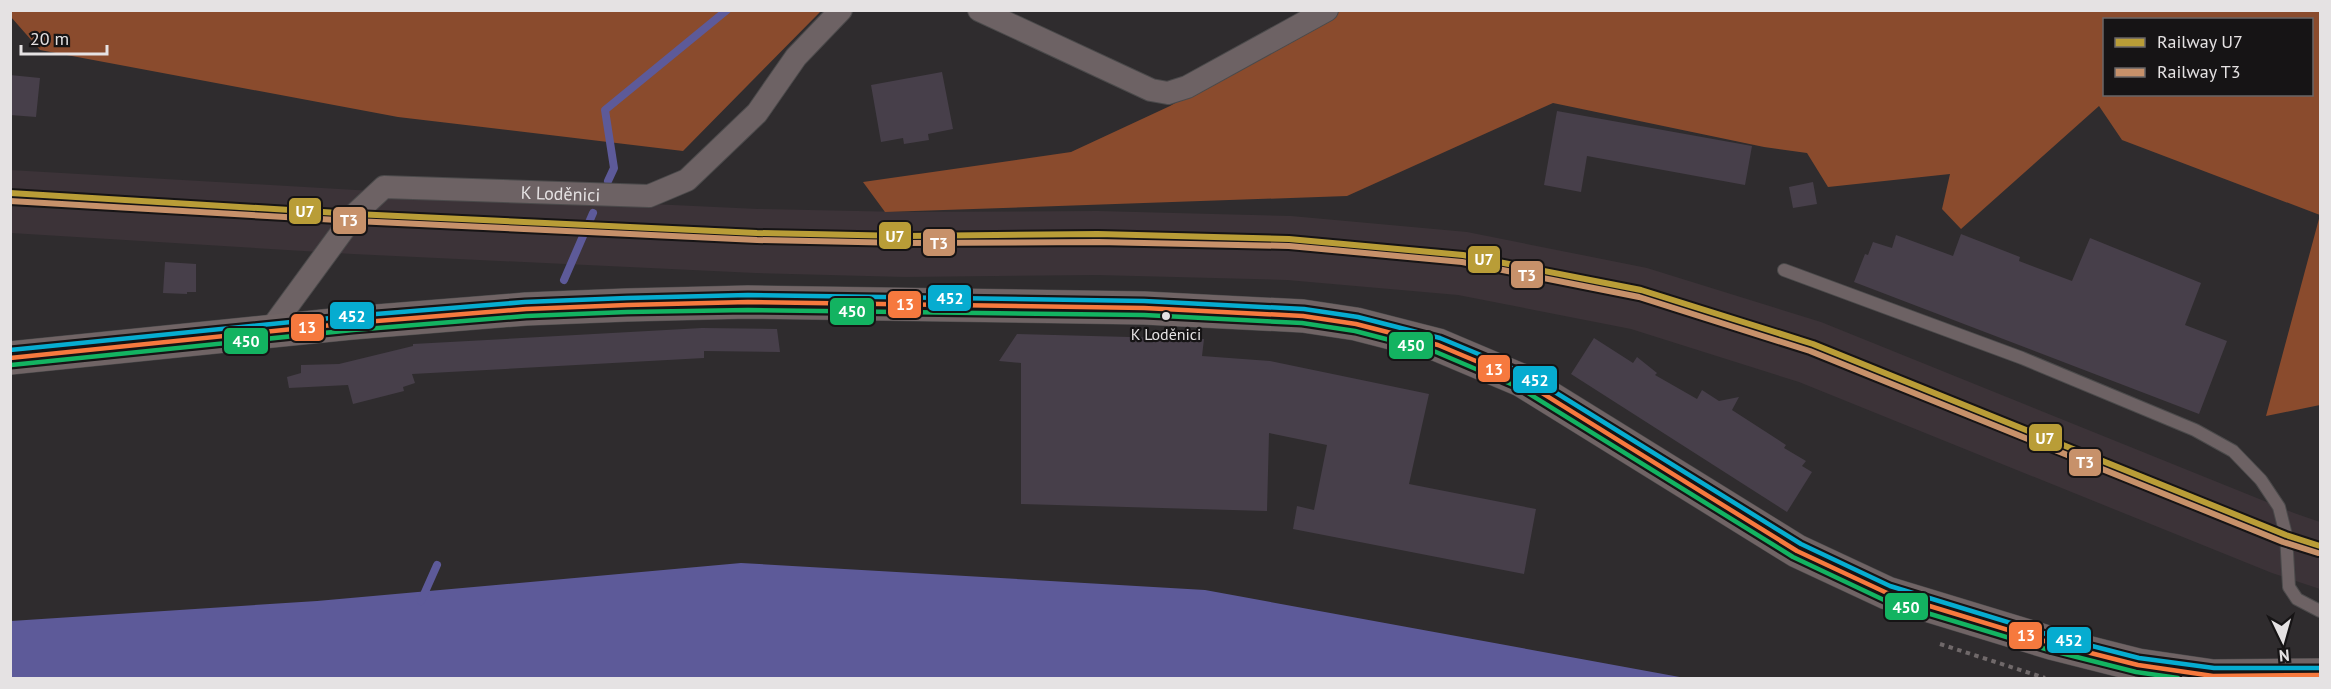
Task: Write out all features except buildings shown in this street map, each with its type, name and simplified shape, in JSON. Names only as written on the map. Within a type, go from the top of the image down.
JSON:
[{"type":"main road","points":[[10,358],[270,330],[526,309],[748,302],[1144,308],[1303,316],[1356,324],[1438,345],[1521,380],[1797,551],[1887,593],[2040,639],[2138,665],[2213,676],[2320,675]]},
{"type":"street","name":"K Loděnici","points":[[270,330],[355,214],[384,188],[650,196],[687,180],[757,113],[796,57],[841,10]]},
{"type":"street","points":[[979,10],[1151,90],[1168,93],[1187,87],[1327,10]]},
{"type":"lane","points":[[1784,270],[2022,358],[2195,430],[2233,451],[2261,480],[2279,507],[2286,536],[2289,586],[2297,599],[2320,611]]},
{"type":"shaded area","points":[[10,11],[821,11],[683,151],[398,117],[40,50],[11,17]]},
{"type":"shaded area","points":[[1338,11],[2320,11],[2320,215],[2122,140],[2099,106],[1961,229],[1942,209],[1950,174],[1828,187],[1807,153],[1764,147],[1553,103],[1347,196],[885,212],[863,182],[1071,152],[1170,106]]},
{"type":"shaded area","points":[[10,170],[356,190],[758,209],[905,212],[1098,211],[1291,216],[1467,232],[1647,268],[1821,322],[2320,522],[2320,589],[2272,573],[1799,382],[1631,329],[1458,295],[1287,280],[1097,275],[905,277],[755,273],[353,254],[11,233]]},
{"type":"shaded area","points":[[2320,215],[2320,405],[2266,416]]},
{"type":"shaded area","points":[[741,563],[1205,590],[1685,678],[11,678],[11,621],[317,601]]},
{"type":"waterway","points":[[608,181],[614,168],[605,110],[727,10]]},
{"type":"waterway","points":[[564,280],[593,213]]},
{"type":"waterway","points":[[421,601],[437,565]]},
{"type":"rail line","name":"U7","points":[[10,193],[355,214],[757,233],[905,236],[1098,234],[1289,239],[1463,255],[1641,290],[1813,344],[2286,535],[2320,546]]},
{"type":"rail line","name":"T3","points":[[10,201],[355,221],[757,240],[905,243],[1098,242],[1289,246],[1462,262],[1639,297],[1810,351],[2283,542],[2318,553]]},
{"type":"transit line","name":"452","points":[[10,350],[351,316],[525,302],[627,298],[748,295],[1144,301],[1304,309],[1358,317],[1440,338],[1524,373],[1801,544],[1890,586],[2053,636],[2139,658],[2214,668],[2320,668]]},
{"type":"transit line","name":"13","points":[[10,358],[352,323],[526,309],[627,305],[748,302],[1144,308],[1303,316],[1356,324],[1438,345],[1521,380],[1797,551],[1887,593],[2051,643],[2138,665],[2213,676],[2320,675]]},
{"type":"transit line","name":"450","points":[[11,365],[353,330],[526,316],[627,312],[748,310],[1144,315],[1302,323],[1355,331],[1436,352],[1518,387],[1793,557],[1884,600],[2049,650],[2136,672],[2178,678]]},
{"type":"place","name":"K Loděnici","points":[[1166,316]]}]
